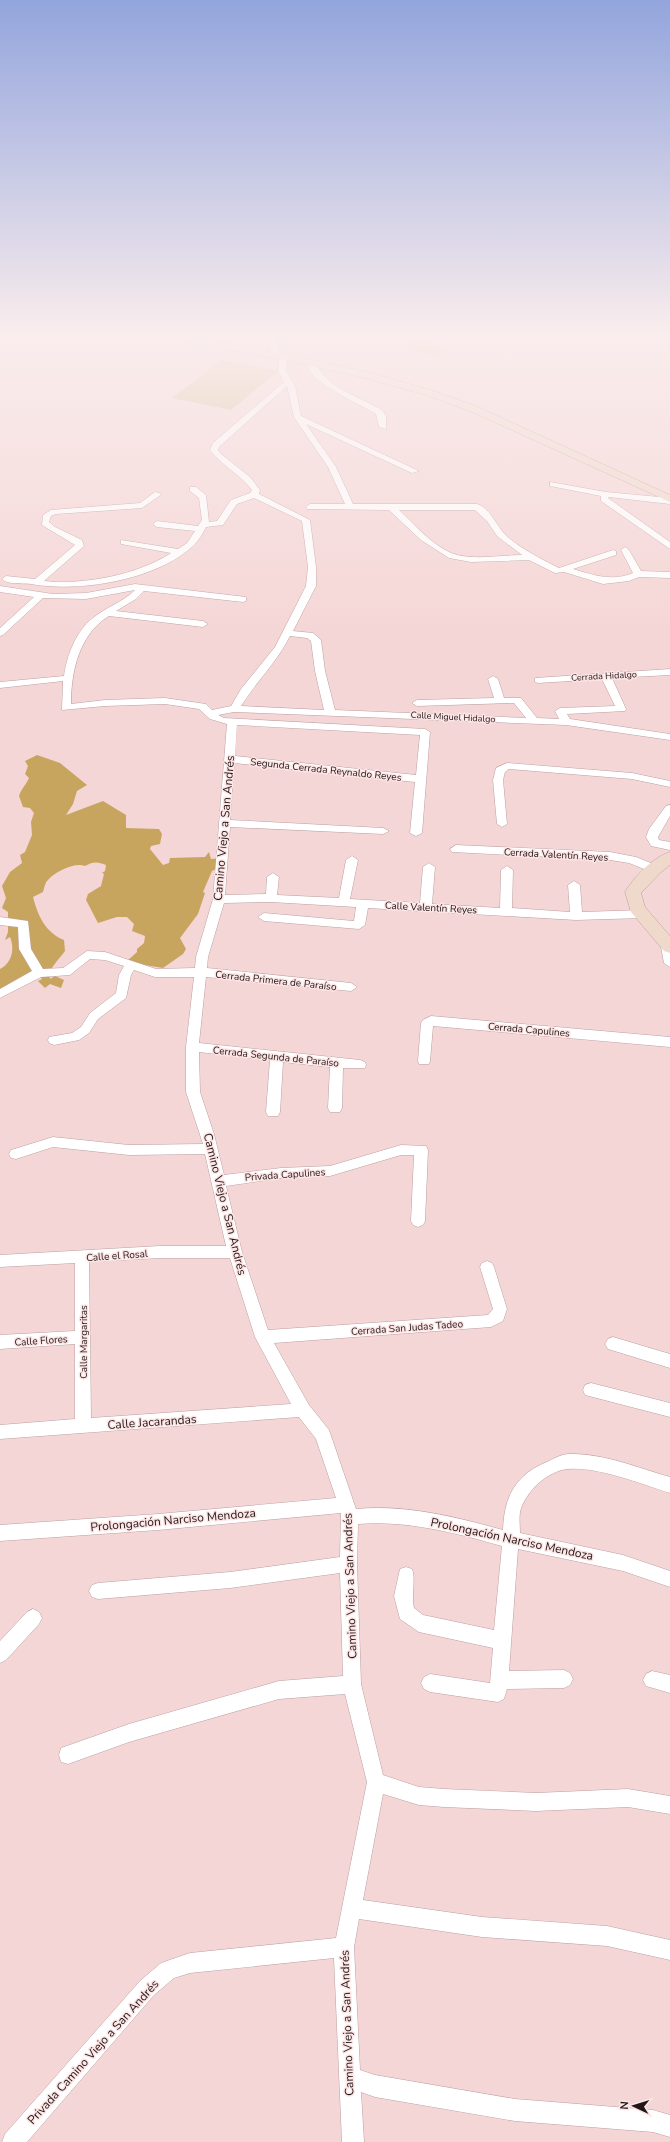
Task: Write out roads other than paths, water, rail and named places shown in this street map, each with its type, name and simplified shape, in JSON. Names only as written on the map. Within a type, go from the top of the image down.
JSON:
[{"type":"main road","points":[[523,432],[670,500]]},
{"type":"main road","points":[[668,944],[637,908],[633,892],[654,869],[670,857]]},
{"type":"street","points":[[157,524],[202,527],[220,523],[234,502],[254,495],[256,490],[252,484],[217,455],[214,450],[216,445],[231,432]]},
{"type":"street","points":[[308,432],[332,467],[350,507]]},
{"type":"street","points":[[331,432],[415,470]]},
{"type":"street","points":[[554,484],[606,494],[670,500]]},
{"type":"street","points":[[6,580],[36,583],[73,584],[121,577],[156,566],[181,552],[190,545],[206,520],[204,497],[193,490]]},
{"type":"street","points":[[36,583],[80,546],[80,542],[52,529],[45,523],[48,515],[54,512],[142,505],[158,494]]},
{"type":"street","points":[[606,494],[604,499],[670,546]]},
{"type":"street","name":"Camino Viejo a San Andrés","points":[[254,495],[306,520],[312,567],[311,586],[279,648],[245,691],[233,716],[220,899],[202,957],[192,1047],[193,1092],[211,1149],[219,1181],[224,1212],[235,1252],[263,1337],[304,1410],[323,1435],[348,1511],[348,1564],[352,1684],[363,1734],[376,1782],[344,1947],[352,2142]]},
{"type":"street","points":[[310,507],[477,507],[490,519],[500,534],[531,557],[560,570],[603,581],[629,578],[638,574],[670,575]]},
{"type":"street","points":[[391,507],[424,538],[449,555],[471,559],[531,557]]},
{"type":"street","points":[[124,542],[181,552]]},
{"type":"street","points":[[624,550],[638,574]]},
{"type":"street","points":[[560,570],[613,553]]},
{"type":"street","points":[[1,591],[40,596],[80,596],[135,587],[243,599]]},
{"type":"street","points":[[141,588],[96,621],[86,631],[77,648],[68,678],[66,708],[105,704],[165,701],[202,706],[211,714],[223,710],[233,716],[425,732],[416,833]]},
{"type":"street","points":[[0,632],[40,596]]},
{"type":"street","points":[[107,613],[203,624]]},
{"type":"street","points":[[287,633],[310,635],[316,640],[320,671],[330,712]]},
{"type":"street","name":"Cerrada Hidalgo","points":[[538,680],[670,672]]},
{"type":"street","points":[[566,722],[560,711],[621,709],[606,676]]},
{"type":"street","points":[[0,685],[68,678]]},
{"type":"street","points":[[493,679],[500,701]]},
{"type":"street","points":[[417,703],[517,700],[534,721]]},
{"type":"street","name":"Calle Miguel Hidalgo","points":[[233,716],[330,712],[566,722],[670,737]]},
{"type":"street","name":"Segunda Cerrada Reynaldo Reyes","points":[[230,759],[422,779]]},
{"type":"street","points":[[502,824],[498,780],[500,770],[507,766],[632,776],[670,784]]},
{"type":"street","points":[[670,808],[652,837],[655,843],[670,846]]},
{"type":"street","points":[[226,823],[383,831]]},
{"type":"street","name":"Cerrada Valentín Reyes","points":[[456,849],[610,856],[632,860],[654,869]]},
{"type":"street","points":[[344,902],[352,860]]},
{"type":"street","points":[[426,906],[429,867]]},
{"type":"street","points":[[506,911],[507,870]]},
{"type":"street","points":[[271,898],[273,876]]},
{"type":"street","points":[[574,884],[576,916]]},
{"type":"street","name":"Calle Valentín Reyes","points":[[220,899],[271,898],[576,916],[643,914]]},
{"type":"street","points":[[264,917],[359,926],[363,903]]},
{"type":"street","points":[[0,921],[24,924],[25,949],[39,973],[0,994]]},
{"type":"street","points":[[668,944],[670,963]]},
{"type":"street","name":"Cerrada Primera de Paraíso","points":[[39,973],[66,972],[87,955],[105,956],[155,973],[180,974],[201,972],[351,987]]},
{"type":"street","points":[[54,1040],[74,1037],[85,1030],[94,1016],[122,995],[125,975],[131,965]]},
{"type":"street","name":"Cerrada Capulines","points":[[424,1061],[425,1028],[427,1022],[432,1020],[670,1042]]},
{"type":"street","name":"Cerrada Segunda de Paraíso","points":[[192,1047],[360,1065]]},
{"type":"street","points":[[273,1112],[277,1056]]},
{"type":"street","points":[[335,1108],[337,1062]]},
{"type":"street","points":[[16,1154],[53,1142],[130,1150],[211,1149]]},
{"type":"street","name":"Privada Capulines","points":[[219,1181],[281,1173],[330,1171],[401,1150],[421,1150],[418,1221]]},
{"type":"street","name":"Calle el Rosal","points":[[0,1261],[160,1252],[235,1252]]},
{"type":"street","name":"Calle Margaritas","points":[[82,1257],[83,1427]]},
{"type":"street","name":"Cerrada San Judas Tadeo","points":[[263,1337],[491,1321],[498,1316],[500,1309],[487,1267]]},
{"type":"street","name":"Calle Flores","points":[[0,1342],[83,1337]]},
{"type":"street","points":[[613,1344],[670,1361]]},
{"type":"street","points":[[591,1390],[670,1410]]},
{"type":"street","name":"Calle Jacarandas","points":[[0,1432],[304,1410]]},
{"type":"street","points":[[430,1683],[498,1692],[512,1512],[520,1491],[538,1473],[567,1461],[595,1463],[670,1485]]},
{"type":"street","name":"Prolongación Narciso Mendoza","points":[[0,1533],[348,1511],[371,1515],[421,1519],[468,1528],[511,1540],[572,1551],[623,1563],[670,1580]]},
{"type":"street","points":[[98,1591],[230,1580],[348,1564]]},
{"type":"street","points":[[406,1575],[403,1596],[406,1613],[419,1623],[502,1641]]},
{"type":"street","points":[[0,1654],[33,1618]]},
{"type":"street","points":[[498,1680],[564,1679]]},
{"type":"street","points":[[652,1680],[670,1684]]},
{"type":"street","points":[[68,1755],[129,1733],[279,1690],[352,1684]]},
{"type":"street","points":[[376,1782],[419,1796],[444,1798],[536,1802],[628,1798],[670,1805]]},
{"type":"street","points":[[351,1908],[482,1927],[607,1936],[670,1950]]},
{"type":"street","name":"Privada Camino Viejo a San Andrés","points":[[13,2142],[147,1988],[168,1970],[190,1963],[344,1947]]},
{"type":"street","points":[[350,2077],[375,2086],[515,2110],[653,2121],[670,2126]]}]
